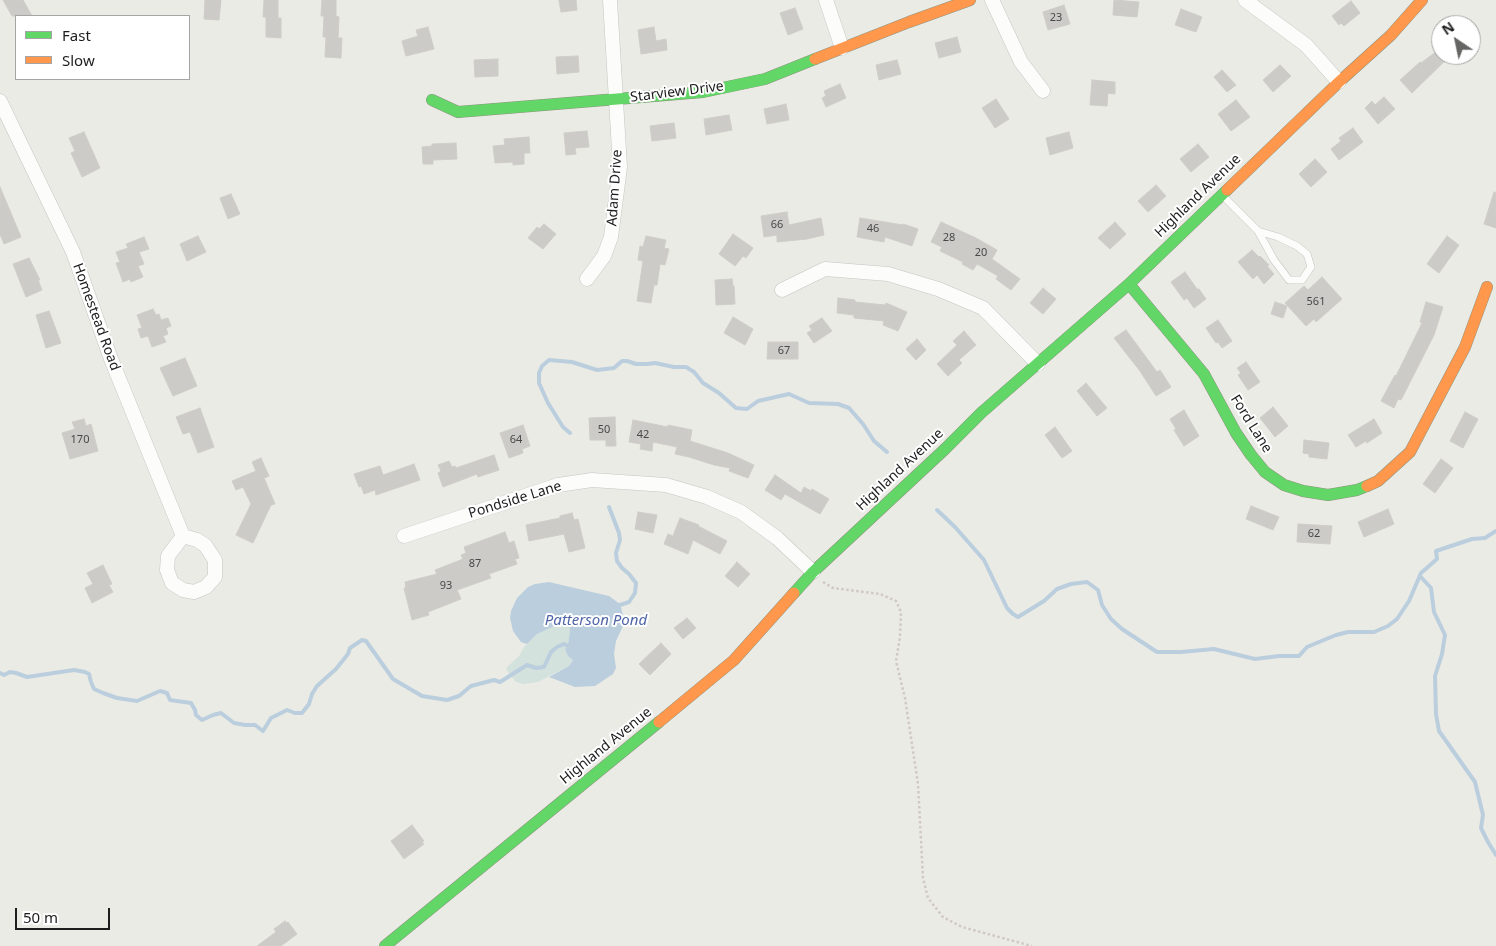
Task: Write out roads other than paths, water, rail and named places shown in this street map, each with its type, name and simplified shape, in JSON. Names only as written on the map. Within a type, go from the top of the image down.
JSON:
[{"type":"street","name":"Adam Drive","points":[[587,279],[604,256],[612,236],[620,167],[610,0]]},
{"type":"street","points":[[826,0],[842,48]]},
{"type":"street","name":"Starview Drive","points":[[432,100],[458,112],[703,92],[765,79],[970,0]]},
{"type":"street","points":[[992,0],[1022,62],[1043,91]]},
{"type":"street","points":[[1245,0],[1306,45],[1339,82]]},
{"type":"street","name":"Highland Avenue","points":[[385,946],[734,660],[813,572],[945,450],[981,413],[1129,284],[1339,82],[1392,35],[1422,0]]},
{"type":"street","name":"Homestead Road","points":[[0,101],[73,252],[111,359],[183,536]]},
{"type":"street","points":[[782,290],[825,269],[888,274],[938,288],[983,308],[1038,364]]},
{"type":"street","name":"Ford Lane","points":[[1129,284],[1204,374],[1236,433],[1265,472],[1284,484],[1303,491],[1328,495],[1356,490],[1378,481],[1410,452],[1465,347],[1487,287]]},
{"type":"street","name":"Pondside Lane","points":[[404,536],[558,485],[592,480],[666,485],[706,497],[741,512],[777,538],[813,572]]},
{"type":"lane","points":[[1221,195],[1258,231],[1274,260],[1289,280],[1302,280],[1311,266],[1307,254],[1297,246],[1278,237],[1258,231]]},
{"type":"water","name":"Patterson Pond","points":[[549,582],[609,596],[620,604],[625,622],[616,641],[614,654],[616,668],[613,674],[595,686],[575,687],[549,677],[569,666],[573,660],[568,656],[565,649],[568,646],[570,629],[568,622],[561,623],[537,634],[527,644],[521,642],[513,631],[510,618],[517,598],[528,587]]},
{"type":"waterway","points":[[570,433],[563,427],[548,403],[539,383],[539,373],[542,366],[549,360],[572,362],[597,370],[614,368],[622,361],[636,364],[655,363],[674,367],[686,367],[694,372],[703,383],[719,393],[736,408],[747,409],[758,401],[789,394],[809,403],[838,404],[849,408],[874,441],[887,452]]},
{"type":"waterway","points":[[609,507],[619,533],[620,540],[616,553],[617,561],[636,583],[635,593],[629,602],[617,606]]},
{"type":"waterway","points":[[937,510],[984,560],[1007,608],[1018,617],[1044,601],[1057,589],[1071,584],[1087,582],[1098,590],[1102,605],[1111,619],[1122,629],[1157,652],[1214,649],[1255,659],[1299,656],[1307,647],[1336,635],[1348,632],[1374,632],[1388,626],[1397,619],[1409,601],[1421,573],[1437,559],[1436,551],[1472,539],[1485,538],[1496,531]]},
{"type":"waterway","points":[[1420,576],[1431,588],[1434,612],[1445,635],[1442,654],[1435,676],[1436,714],[1439,731],[1475,782],[1483,815],[1481,828],[1496,855]]},
{"type":"waterway","points":[[0,673],[4,675],[10,672],[27,677],[74,670],[85,672],[89,674],[94,689],[117,698],[137,701],[160,691],[167,693],[170,700],[191,703],[196,715],[202,720],[221,713],[234,723],[255,725],[263,731],[271,718],[287,710],[302,713],[309,704],[317,686],[336,669],[348,654],[350,648],[362,640],[366,641],[393,679],[422,696],[447,700],[459,696],[471,686],[494,680],[500,682],[527,665],[536,668],[544,667],[551,652],[557,647],[564,644],[568,646],[571,643]]}]
